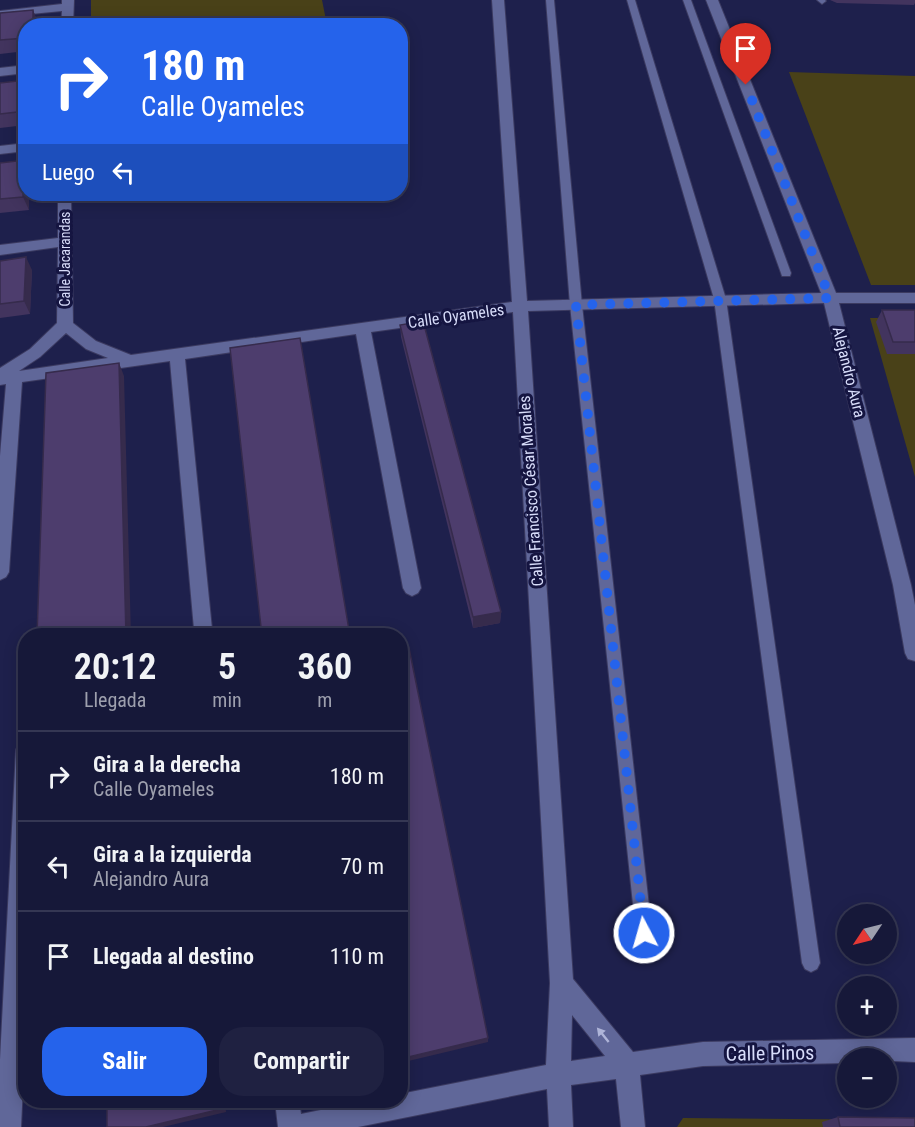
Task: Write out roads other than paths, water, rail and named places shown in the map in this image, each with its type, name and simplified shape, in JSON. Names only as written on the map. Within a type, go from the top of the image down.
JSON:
[{"type":"street","name":"Calle Francisco César Morales","points":[[498,0],[520,306],[562,983],[558,1075],[561,1127]]},
{"type":"street","name":"Alejandro Aura","points":[[712,0],[830,298],[902,585],[915,653]]},
{"type":"street","points":[[0,14],[68,4]]},
{"type":"street","points":[[0,72],[18,70]]},
{"type":"street","points":[[0,150],[18,148]]},
{"type":"street","name":"Calle Jacarandas","points":[[5,377],[35,353],[64,325],[65,201]]},
{"type":"street","points":[[0,250],[66,242]]},
{"type":"street","name":"Calle Oyameles","points":[[5,377],[520,306],[720,299],[915,298]]},
{"type":"street","name":"Calle Jacarandas","points":[[64,325],[91,345],[131,361]]},
{"type":"street","points":[[363,329],[411,588]]},
{"type":"street","points":[[177,355],[203,628]]},
{"type":"street","points":[[0,572],[5,377]]},
{"type":"street","points":[[9,1127],[18,927]]},
{"type":"street","points":[[562,983],[627,1064],[633,1127]]},
{"type":"street","name":"Calle Pinos","points":[[408,1105],[558,1075],[703,1054],[915,1050]]},
{"type":"street","points":[[288,1108],[290,1127]]},
{"type":"street","name":"Calle Pinos","points":[[296,1127],[392,1108]]},
{"type":"lane","points":[[550,0],[576,305],[644,933]]},
{"type":"lane","points":[[631,0],[720,299],[811,963]]},
{"type":"lane","points":[[687,0],[786,273]]}]
